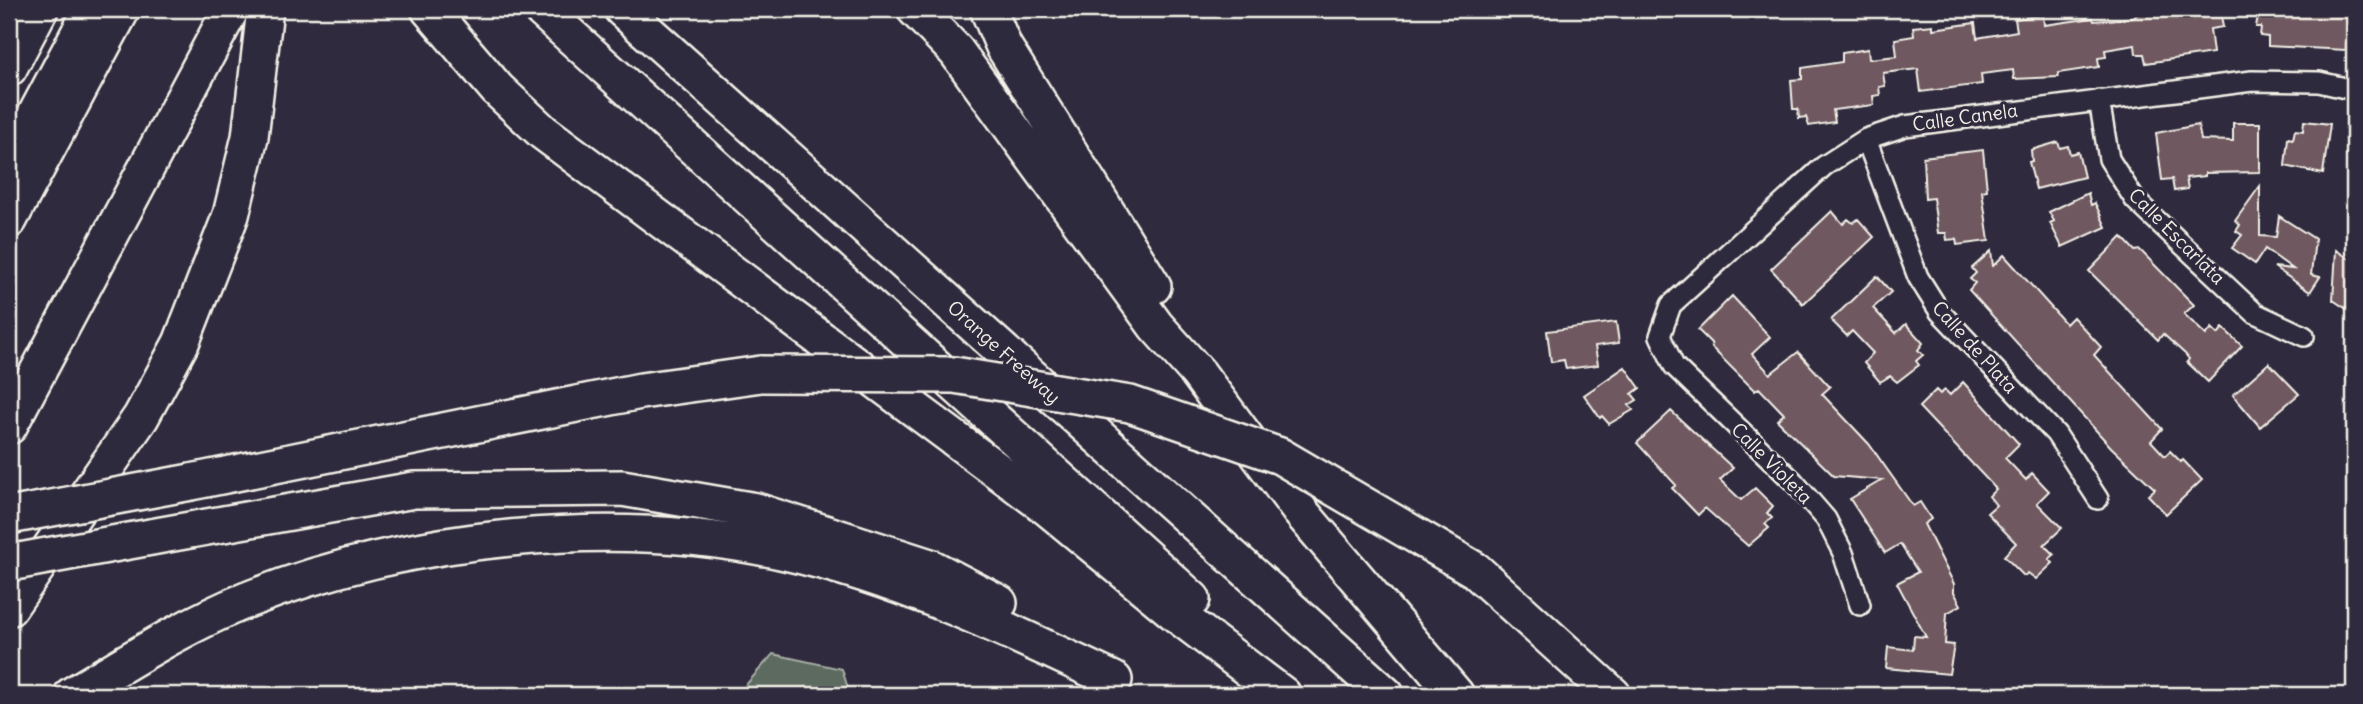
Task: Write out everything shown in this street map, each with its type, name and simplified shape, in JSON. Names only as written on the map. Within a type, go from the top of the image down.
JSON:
[{"type":"highway","points":[[9,68],[40,9]]},
{"type":"highway","points":[[9,165],[92,9]]},
{"type":"highway","points":[[9,220],[122,9]]},
{"type":"highway","points":[[9,426],[231,9]]},
{"type":"highway","points":[[9,608],[141,416],[181,343],[231,215],[250,137],[265,9]]},
{"type":"highway","points":[[429,9],[497,89],[543,132],[1049,509],[1180,617],[1283,695]]},
{"type":"highway","points":[[541,9],[1299,695]]},
{"type":"highway","name":"Orange Freeway","points":[[622,9],[1386,695]]},
{"type":"highway","points":[[915,9],[956,51],[1156,326],[1198,373],[1300,510],[1456,695]]},
{"type":"highway","points":[[988,9],[1003,47],[1168,310],[1198,373]]},
{"type":"highway","points":[[9,516],[641,391],[761,374],[954,375],[1130,404],[1280,456],[1475,570],[1613,695]]},
{"type":"highway","points":[[9,564],[414,490],[622,488],[756,511],[930,567],[1048,629],[1126,688]]},
{"type":"highway","points":[[72,695],[171,635],[248,600],[353,565],[467,543],[599,533],[698,537],[786,552],[917,592],[975,615],[1126,688]]},
{"type":"street","name":"Calle Canela","points":[[1660,337],[1671,304],[1824,166],[1866,139],[1905,126],[2252,81],[2319,82],[2354,90]]},
{"type":"street","name":"Calle Escarlata","points":[[2099,100],[2109,159],[2135,200],[2255,313],[2304,336]]},
{"type":"street","name":"Calle de Plata","points":[[1866,139],[1918,277],[1932,300],[2056,434],[2098,499]]},
{"type":"street","name":"Calle Violeta","points":[[1660,337],[1674,366],[1794,482],[1826,519],[1843,553],[1860,605]]},
{"type":"green space","points":[[773,654],[842,669],[850,695],[737,695]]},
{"type":"building","points":[[2220,9],[2223,27],[2210,29],[2213,53],[2146,63],[2144,54],[2136,54],[2135,45],[2105,50],[2106,57],[2098,58],[2099,67],[2058,73],[2058,77],[2014,79],[2013,70],[1981,74],[1982,84],[1921,92],[1918,69],[1883,73],[1885,86],[1879,87],[1880,95],[1873,96],[1874,105],[1833,110],[1835,122],[1809,126],[1806,117],[1799,118],[1798,109],[1793,109],[1791,80],[1802,79],[1802,68],[1842,62],[1842,53],[1868,49],[1869,59],[1897,56],[1895,39],[1914,36],[1913,27],[1933,25],[1933,29],[1975,23],[1977,38],[2017,31],[2015,19],[2043,15],[2044,25],[2093,18],[2094,21],[2133,18],[2138,14]]},
{"type":"building","points":[[2259,9],[2354,9],[2354,42],[2347,41],[2346,50],[2268,46],[2268,37],[2260,36],[2261,27],[2256,27]]},
{"type":"building","points":[[2304,121],[2330,124],[2323,174],[2285,166],[2288,138],[2293,139],[2295,130],[2303,131]]},
{"type":"building","points":[[2233,123],[2260,123],[2260,172],[2205,173],[2205,176],[2186,178],[2188,189],[2174,191],[2172,179],[2162,180],[2156,133],[2198,125],[2201,140],[2233,141]]},
{"type":"building","points":[[2058,142],[2060,148],[2068,146],[2070,154],[2078,152],[2084,177],[2036,189],[2029,162],[2032,161],[2031,150]]},
{"type":"building","points":[[1983,150],[1987,190],[1982,191],[1989,241],[1957,245],[1956,239],[1947,240],[1946,233],[1938,233],[1933,198],[1925,199],[1923,157]]},
{"type":"building","points":[[2260,186],[2260,236],[2276,237],[2279,216],[2315,239],[2311,275],[2320,277],[2310,292],[2274,267],[2293,269],[2265,249],[2255,264],[2232,248],[2242,235],[2236,231],[2240,225],[2235,221]]},
{"type":"building","points":[[2088,193],[2091,205],[2095,203],[2106,227],[2062,247],[2050,223],[2054,221],[2049,212]]},
{"type":"building","points":[[1832,211],[1843,224],[1848,219],[1853,223],[1858,219],[1874,237],[1803,304],[1771,269]]},
{"type":"building","points":[[2122,237],[2135,251],[2140,250],[2194,305],[2184,314],[2206,335],[2212,328],[2218,334],[2223,328],[2242,346],[2208,382],[2187,362],[2189,359],[2185,354],[2163,334],[2158,340],[2089,271]]},
{"type":"building","points":[[2336,250],[2354,262],[2354,314],[2333,300]]},
{"type":"building","points":[[1991,251],[1993,266],[2004,255],[2066,324],[2073,317],[2101,347],[2094,355],[2162,429],[2151,441],[2165,456],[2170,451],[2181,462],[2183,460],[2202,480],[2166,514],[2148,495],[2155,489],[2111,447],[1969,290],[1975,283],[1970,279],[1976,273],[1972,268]]},
{"type":"building","points":[[1877,276],[1891,292],[1873,308],[1896,333],[1906,324],[1923,343],[1918,350],[1923,355],[1916,361],[1919,365],[1897,382],[1890,376],[1880,382],[1864,363],[1873,353],[1852,331],[1847,336],[1831,320]]},
{"type":"building","points":[[1732,296],[1770,337],[1752,354],[1770,374],[1798,352],[1830,387],[1822,394],[1869,444],[1913,506],[1920,502],[1931,519],[1924,524],[1954,584],[1954,592],[1961,605],[1947,613],[1945,644],[1954,645],[1949,674],[1886,668],[1888,647],[1913,650],[1914,636],[1926,637],[1897,583],[1918,572],[1900,544],[1885,553],[1850,499],[1882,480],[1834,476],[1777,420],[1784,414],[1759,388],[1755,391],[1712,348],[1711,343],[1698,330]]},
{"type":"building","points":[[1616,322],[1619,343],[1595,346],[1598,365],[1566,369],[1564,360],[1551,362],[1547,331]]},
{"type":"building","points":[[2269,363],[2299,394],[2260,427],[2233,395]]},
{"type":"building","points":[[1625,367],[1640,388],[1632,394],[1637,400],[1629,405],[1633,410],[1609,424],[1602,416],[1600,418],[1584,395]]},
{"type":"building","points":[[1963,382],[2019,444],[2005,458],[2026,480],[2032,473],[2049,491],[2037,503],[2062,528],[2044,545],[2054,555],[2049,559],[2053,563],[2036,579],[2028,573],[2024,576],[2004,556],[2016,543],[1987,513],[1996,505],[1989,496],[1996,489],[1919,407],[1936,390],[1940,394],[1945,390],[1950,395]]},
{"type":"building","points":[[1671,411],[1733,468],[1720,480],[1741,500],[1755,488],[1773,506],[1767,513],[1772,518],[1765,524],[1769,528],[1748,546],[1705,508],[1698,515],[1672,488],[1676,485],[1637,443]]}]
